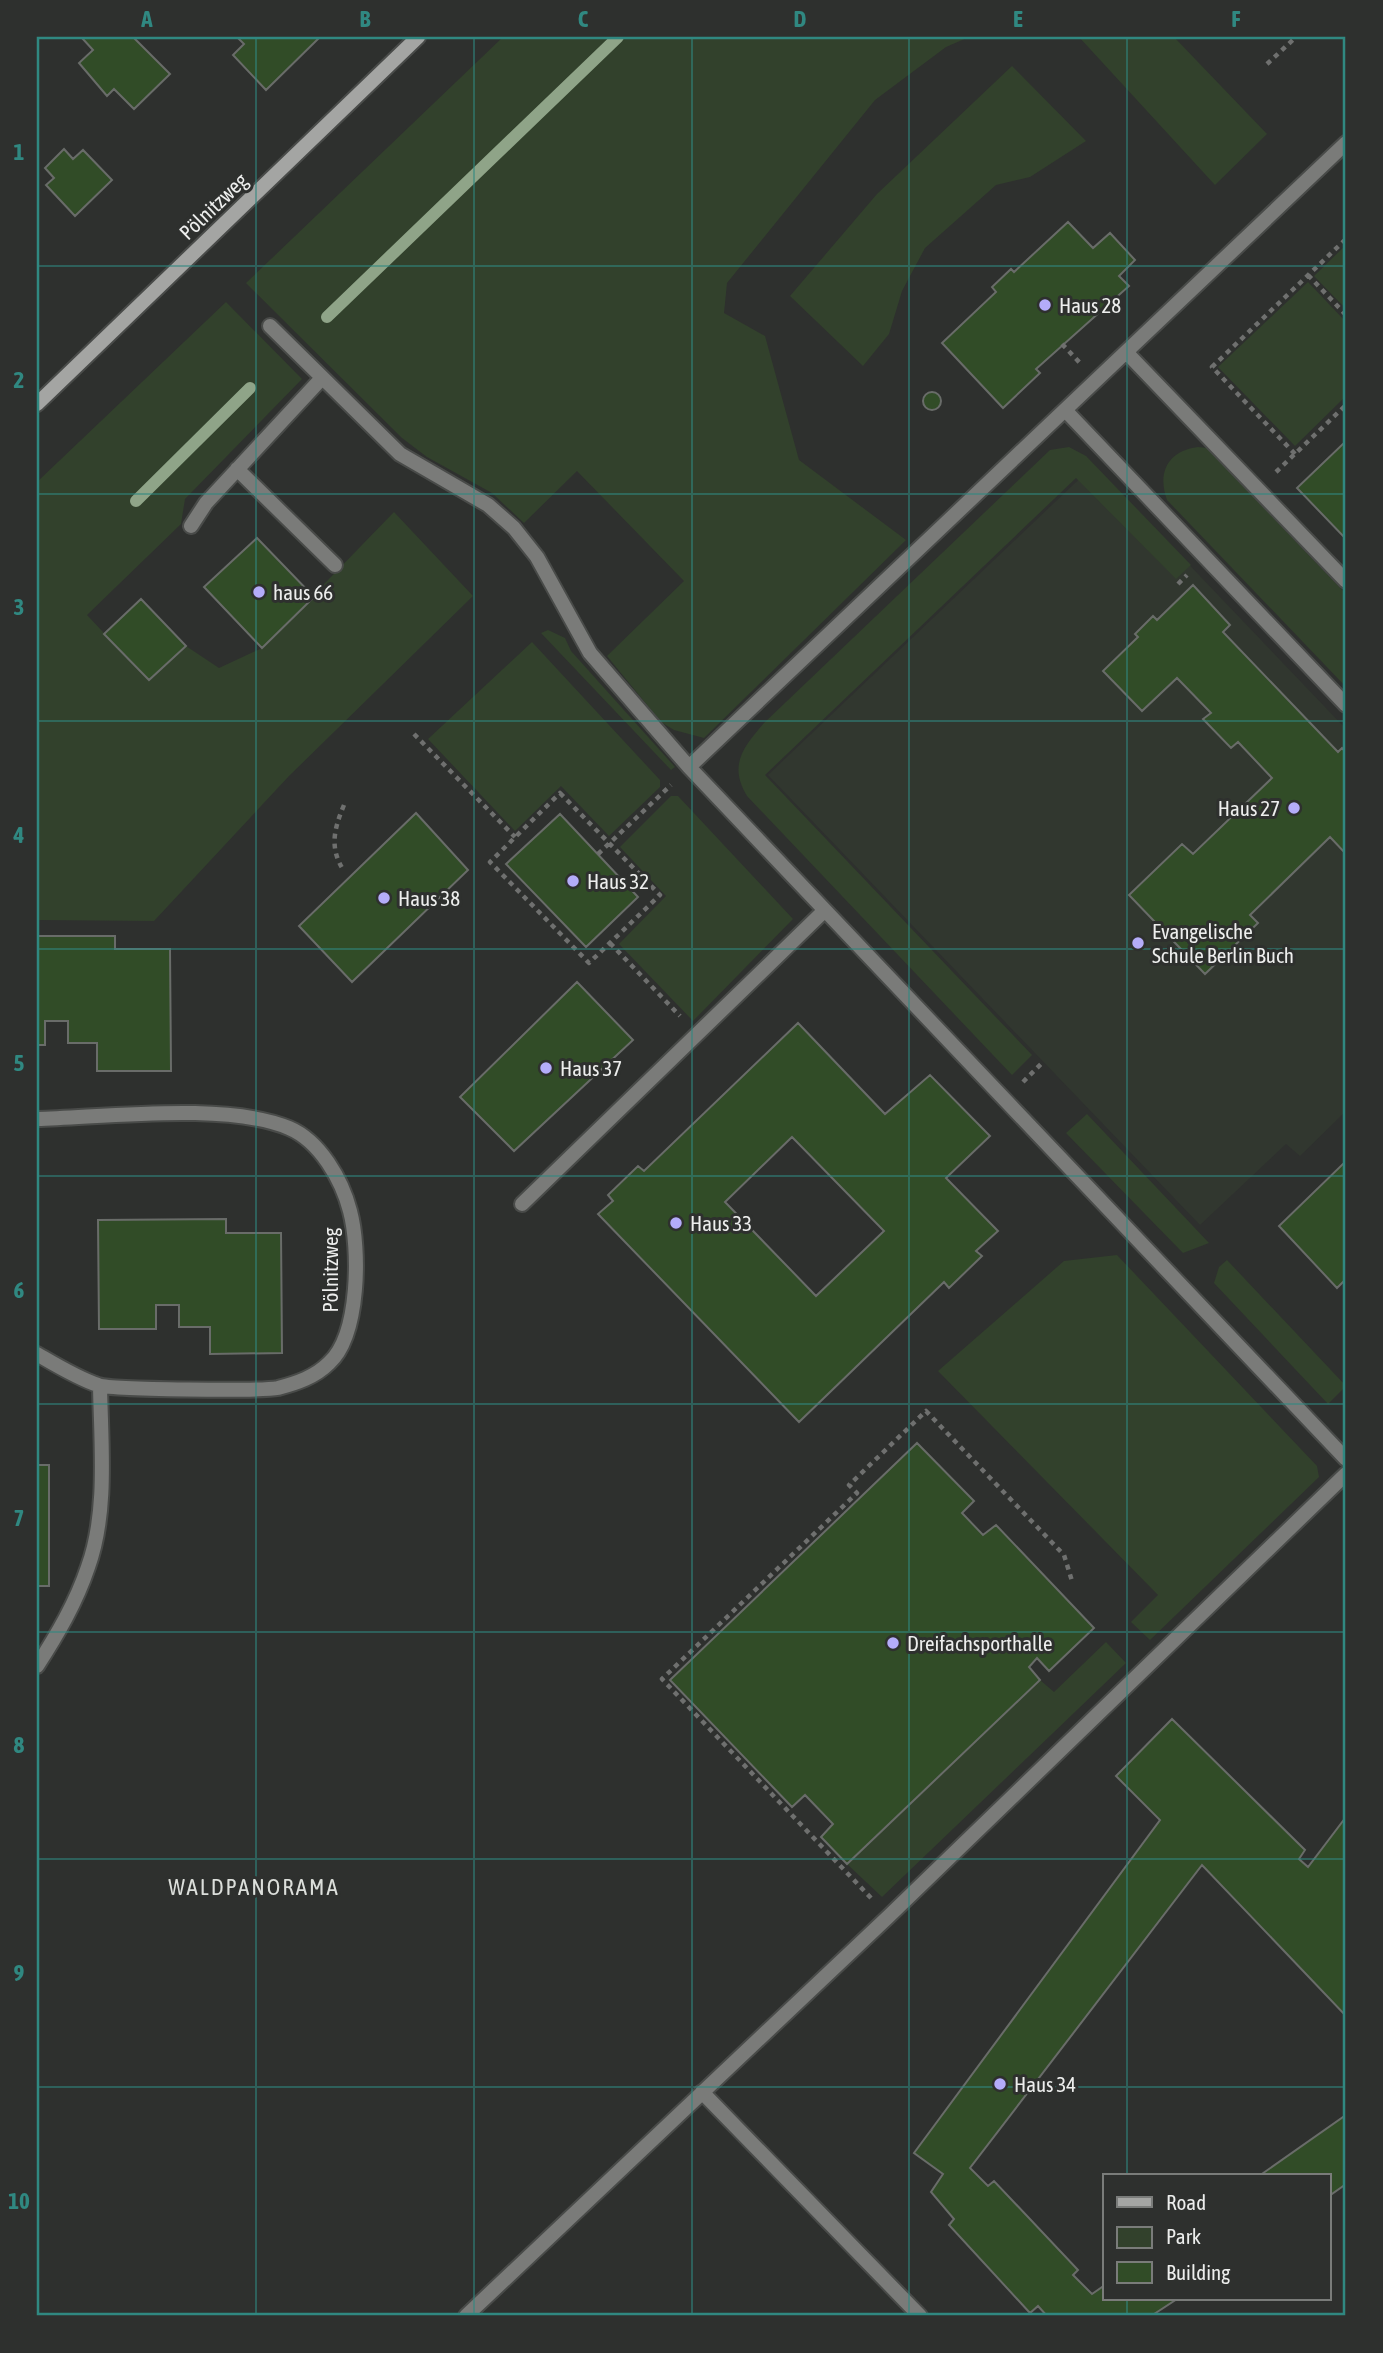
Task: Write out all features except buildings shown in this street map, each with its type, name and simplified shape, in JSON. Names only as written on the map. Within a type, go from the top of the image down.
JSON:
[{"type":"street","name":"Pölnitzweg","points":[[37,404],[418,37]]},
{"type":"lane","points":[[689,767],[1346,143]]},
{"type":"lane","points":[[270,326],[400,454],[488,505],[513,528],[537,557],[590,653],[689,767],[1346,1459]]},
{"type":"lane","points":[[1127,353],[1346,581]]},
{"type":"lane","points":[[191,526],[206,503],[322,378]]},
{"type":"lane","points":[[1066,411],[1346,705]]},
{"type":"lane","points":[[237,469],[335,565]]},
{"type":"lane","points":[[522,1204],[824,911]]},
{"type":"lane","name":"Pölnitzweg","points":[[37,1119],[231,1113],[290,1128],[315,1147],[335,1173],[351,1212],[355,1273],[351,1323],[332,1361],[311,1378],[275,1389],[100,1386],[37,1354]]},
{"type":"lane","points":[[37,1667],[73,1604],[89,1565],[98,1525],[100,1386]]},
{"type":"lane","points":[[466,2316],[889,1916],[1346,1474]]},
{"type":"lane","points":[[702,2092],[920,2316]]},
{"type":"path","points":[[1267,64],[1296,37]]},
{"type":"path","points":[[1295,454],[1212,367],[1346,239]]},
{"type":"path","points":[[1308,275],[1346,316]]},
{"type":"path","points":[[1258,489],[1346,405]]},
{"type":"path","points":[[414,734],[515,837]]},
{"type":"path","points":[[598,853],[689,767]]},
{"type":"path","points":[[560,793],[660,895],[589,963],[490,862],[515,837],[560,793]]},
{"type":"path","points":[[344,805],[334,834],[333,848],[344,871]]},
{"type":"path","points":[[610,943],[698,1034]]},
{"type":"path","points":[[889,1916],[662,1679],[857,1493],[849,1485],[926,1411],[1064,1555],[1072,1581]]},
{"type":"shaded area","name":"Evangelische Schule Berlin Buch","points":[[1094,465],[1346,729],[1346,1111],[1300,1156],[1286,1144],[1200,1225],[768,775]]},
{"type":"green space","points":[[503,37],[969,37],[946,47],[875,100],[727,283],[724,313],[765,336],[799,460],[906,540],[704,738],[674,730],[661,722],[607,656],[684,581],[577,471],[524,523],[492,493],[427,457],[402,438],[246,283]]},
{"type":"green space","points":[[1079,37],[1174,37],[1267,134],[1215,185]]},
{"type":"green space","points":[[1012,66],[1086,141],[1030,177],[996,185],[925,248],[902,291],[889,334],[863,366],[790,296],[877,194]]},
{"type":"green space","points":[[1346,245],[1346,309],[1314,276]]},
{"type":"green space","points":[[1308,282],[1346,322],[1346,396],[1295,446],[1218,367]]},
{"type":"green space","points":[[226,302],[302,379],[185,499],[181,524],[87,615],[148,680],[186,646],[219,668],[262,648],[394,512],[473,596],[289,776],[154,921],[37,920],[37,482]]},
{"type":"green space","points":[[1069,447],[1086,456],[1191,565],[1176,579],[1076,478],[765,775],[1032,1055],[1012,1075],[747,796],[741,785],[739,765],[745,748],[764,723],[1050,450]]},
{"type":"green space","points":[[1198,447],[1207,448],[1346,594],[1346,687],[1167,500],[1163,480],[1168,464],[1179,453]]},
{"type":"green space","points":[[548,630],[565,638],[571,651],[675,767],[671,770],[541,633]]},
{"type":"green space","points":[[532,642],[660,780],[660,787],[609,836],[561,786],[515,831],[428,739]]},
{"type":"green space","points":[[671,796],[678,796],[793,919],[693,1021],[619,944],[666,896],[620,847]]},
{"type":"green space","points":[[1087,1114],[1209,1243],[1183,1253],[1066,1133]]},
{"type":"green space","points":[[1117,1255],[1317,1466],[1319,1477],[1150,1640],[1131,1622],[1158,1595],[938,1371],[1064,1261]]},
{"type":"green space","points":[[1227,1260],[1346,1386],[1328,1404],[1214,1283],[1219,1267]]},
{"type":"green space","points":[[1106,1642],[1126,1663],[882,1897],[847,1864],[1040,1680],[1054,1692]]},
{"type":"waterway","points":[[327,317],[618,37]]},
{"type":"waterway","points":[[136,501],[250,388]]},
{"type":"place","name":"Haus 28","points":[[1045,305]]},
{"type":"place","name":"haus 66","points":[[259,592]]},
{"type":"place","name":"Haus 27","points":[[1294,808]]},
{"type":"place","name":"Haus 32","points":[[573,881]]},
{"type":"place","name":"Haus 38","points":[[384,898]]},
{"type":"place","name":"Evangelische Schule Berlin Buch","points":[[1138,943]]},
{"type":"place","name":"Haus 37","points":[[546,1068]]},
{"type":"place","name":"Haus 33","points":[[676,1223]]},
{"type":"place","name":"Dreifachsporthalle","points":[[893,1643]]},
{"type":"place","name":"Haus 34","points":[[1000,2084]]},
{"type":"district","name":"WALDPANORAMA","points":[[254,1887]]}]
